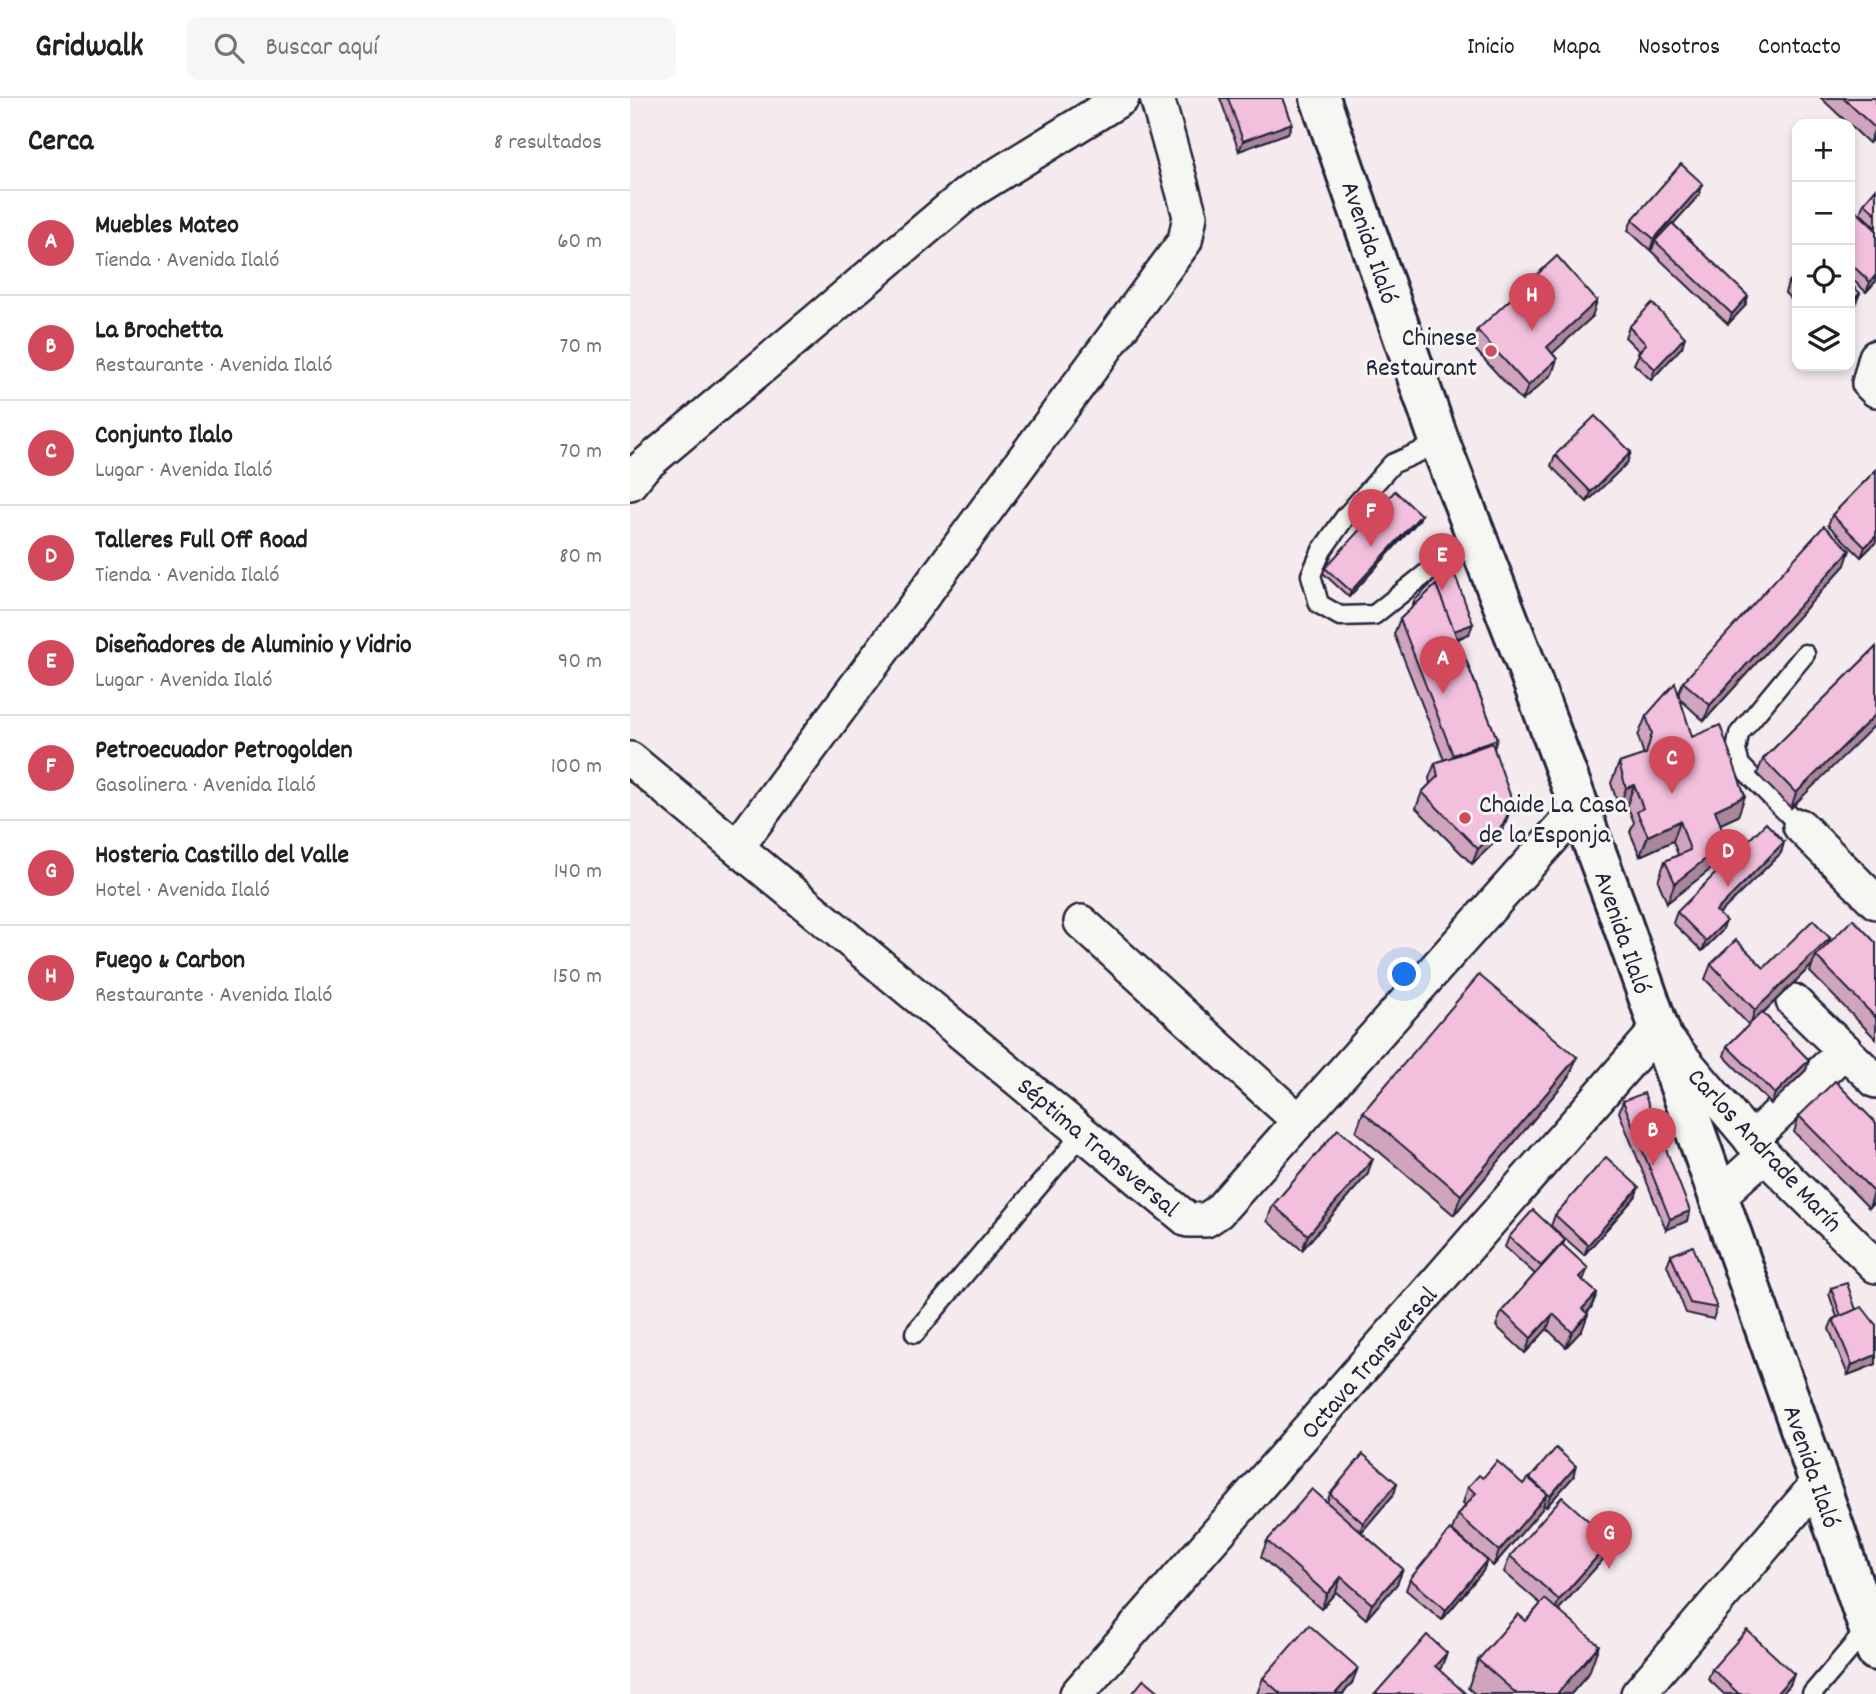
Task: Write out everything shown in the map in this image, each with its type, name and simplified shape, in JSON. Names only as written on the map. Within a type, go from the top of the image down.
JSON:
[{"type":"main road","name":"Avenida Ilaló","points":[[1320,98],[1440,443],[1580,807],[1872,1639]]},
{"type":"street","points":[[630,483],[643,467],[968,193],[1122,98]]},
{"type":"street","points":[[738,846],[1185,241],[1190,216],[1157,98]]},
{"type":"street","points":[[1876,357],[1869,383],[1876,390]]},
{"type":"street","name":"Séptima Transversal","points":[[630,759],[1188,1220],[1206,1220],[1218,1212],[1580,807]]},
{"type":"street","points":[[1800,826],[1876,902]]},
{"type":"street","points":[[1081,922],[1299,1121]]},
{"type":"street","points":[[1793,1001],[1876,1081]]},
{"type":"street","name":"Carlos Andrade Marín","points":[[1658,1030],[1758,1147],[1876,1266]]},
{"type":"street","name":"Octava Transversal","points":[[1077,1694],[1658,1030]]},
{"type":"street","points":[[1718,1197],[1758,1147],[1845,1050]]},
{"type":"street","points":[[1637,1694],[1819,1482]]},
{"type":"lane","points":[[1440,443],[1392,464],[1346,516],[1322,550],[1311,575],[1319,604],[1340,616],[1374,615],[1454,554],[1481,550]]},
{"type":"lane","points":[[1800,826],[1740,765],[1736,751],[1738,734],[1805,654]]},
{"type":"lane","points":[[915,1334],[1083,1133]]},
{"type":"lane","points":[[1812,1694],[1872,1639]]},
{"type":"building","points":[[1228,98],[1283,98],[1292,123],[1243,141]]},
{"type":"building","points":[[1843,98],[1876,98],[1876,127],[1875,128]]},
{"type":"building","points":[[1681,164],[1703,184],[1654,239],[1632,220]]},
{"type":"building","points":[[1876,189],[1876,214],[1864,203]]},
{"type":"building","points":[[1855,210],[1876,230],[1876,275],[1870,282],[1855,268]]},
{"type":"building","points":[[1672,223],[1748,296],[1732,314],[1655,241]]},
{"type":"building","points":[[1557,256],[1597,301],[1547,347],[1557,359],[1528,386],[1477,330]]},
{"type":"building","points":[[1652,303],[1685,337],[1655,369],[1638,353],[1646,344],[1629,327]]},
{"type":"building","points":[[1595,416],[1631,452],[1591,492],[1555,455]]},
{"type":"building","points":[[1876,470],[1876,536],[1865,547],[1832,515]]},
{"type":"building","points":[[1395,491],[1421,515],[1351,591],[1325,568]]},
{"type":"building","points":[[1824,526],[1850,550],[1710,705],[1683,682]]},
{"type":"building","points":[[1451,564],[1473,624],[1454,631],[1436,585],[1415,605],[1414,601]]},
{"type":"building","points":[[1436,585],[1497,739],[1453,755],[1400,619]]},
{"type":"building","points":[[1876,647],[1876,714],[1796,793],[1763,759]]},
{"type":"building","points":[[1675,683],[1692,737],[1720,725],[1745,796],[1715,810],[1727,842],[1675,883],[1665,861],[1690,850],[1680,821],[1648,836],[1637,812],[1643,808],[1634,785],[1626,788],[1619,763],[1646,754],[1652,733],[1646,716]]},
{"type":"building","name":"Chaide La Casa de la Esponja","points":[[1492,743],[1510,795],[1510,809],[1503,825],[1478,849],[1422,792],[1438,776],[1435,763]]},
{"type":"building","points":[[1766,823],[1784,842],[1716,911],[1726,921],[1706,941],[1677,912]]},
{"type":"building","points":[[1853,919],[1876,943],[1876,1018],[1816,956]]},
{"type":"building","points":[[1813,920],[1830,938],[1755,1010],[1711,964],[1736,940],[1764,968]]},
{"type":"building","points":[[1479,975],[1577,1057],[1461,1195],[1363,1112]]},
{"type":"building","points":[[1762,1012],[1809,1060],[1775,1094],[1727,1046]]},
{"type":"building","points":[[1835,1081],[1876,1123],[1874,1192],[1799,1116]]},
{"type":"building","points":[[1644,1093],[1690,1211],[1670,1219],[1623,1101]]},
{"type":"building","points":[[1338,1129],[1373,1159],[1308,1235],[1273,1205]]},
{"type":"building","points":[[1606,1157],[1639,1187],[1588,1245],[1555,1215]]},
{"type":"building","points":[[1533,1210],[1565,1240],[1541,1266],[1509,1237]]},
{"type":"building","points":[[1562,1244],[1588,1268],[1579,1277],[1597,1293],[1582,1309],[1588,1314],[1572,1332],[1553,1314],[1531,1338],[1502,1311]]},
{"type":"building","points":[[1693,1246],[1717,1308],[1690,1303],[1671,1255]]},
{"type":"building","points":[[1847,1283],[1856,1310],[1841,1316],[1831,1288]]},
{"type":"building","points":[[1862,1307],[1876,1325],[1876,1355],[1852,1365],[1833,1319]]},
{"type":"building","points":[[1556,1448],[1576,1466],[1550,1496],[1530,1478]]},
{"type":"building","points":[[1363,1454],[1397,1483],[1363,1523],[1330,1494]]},
{"type":"building","points":[[1497,1461],[1523,1484],[1528,1478],[1547,1494],[1499,1551],[1458,1515],[1476,1493],[1468,1487],[1479,1475],[1483,1478]]},
{"type":"building","points":[[1312,1489],[1403,1569],[1372,1604],[1341,1577],[1327,1594],[1267,1541]]},
{"type":"building","points":[[1562,1497],[1611,1541],[1559,1600],[1510,1556]]},
{"type":"building","points":[[1450,1530],[1487,1560],[1446,1610],[1410,1579]]},
{"type":"building","points":[[1545,1599],[1599,1645],[1557,1694],[1517,1694],[1478,1660],[1518,1614],[1526,1621]]},
{"type":"building","points":[[1309,1625],[1358,1668],[1335,1694],[1281,1694],[1263,1678]]},
{"type":"building","points":[[1747,1630],[1794,1674],[1776,1694],[1739,1694],[1712,1669]]},
{"type":"building","points":[[1427,1635],[1447,1653],[1435,1666],[1466,1694],[1375,1694]]},
{"type":"building","points":[[1144,1679],[1162,1694],[1132,1694]]},
{"type":"place","name":"Fuego & Carbon","points":[[1532,331]]},
{"type":"place","name":"Chinese Restaurant","points":[[1491,351]]},
{"type":"place","name":"Petroecuador Petrogolden","points":[[1371,547]]},
{"type":"place","name":"Diseñadores de Aluminio y Vidrio","points":[[1442,591]]},
{"type":"place","name":"Muebles Mateo","points":[[1443,694]]},
{"type":"place","name":"Conjunto Ilalo","points":[[1672,794]]},
{"type":"place","name":"Chaide La Casa de la Esponja","points":[[1465,818]]},
{"type":"place","name":"Talleres Full Off Road","points":[[1728,887]]},
{"type":"place","name":"La Brochetta","points":[[1653,1166]]},
{"type":"place","name":"Hosteria Castillo del Valle","points":[[1609,1569]]}]
